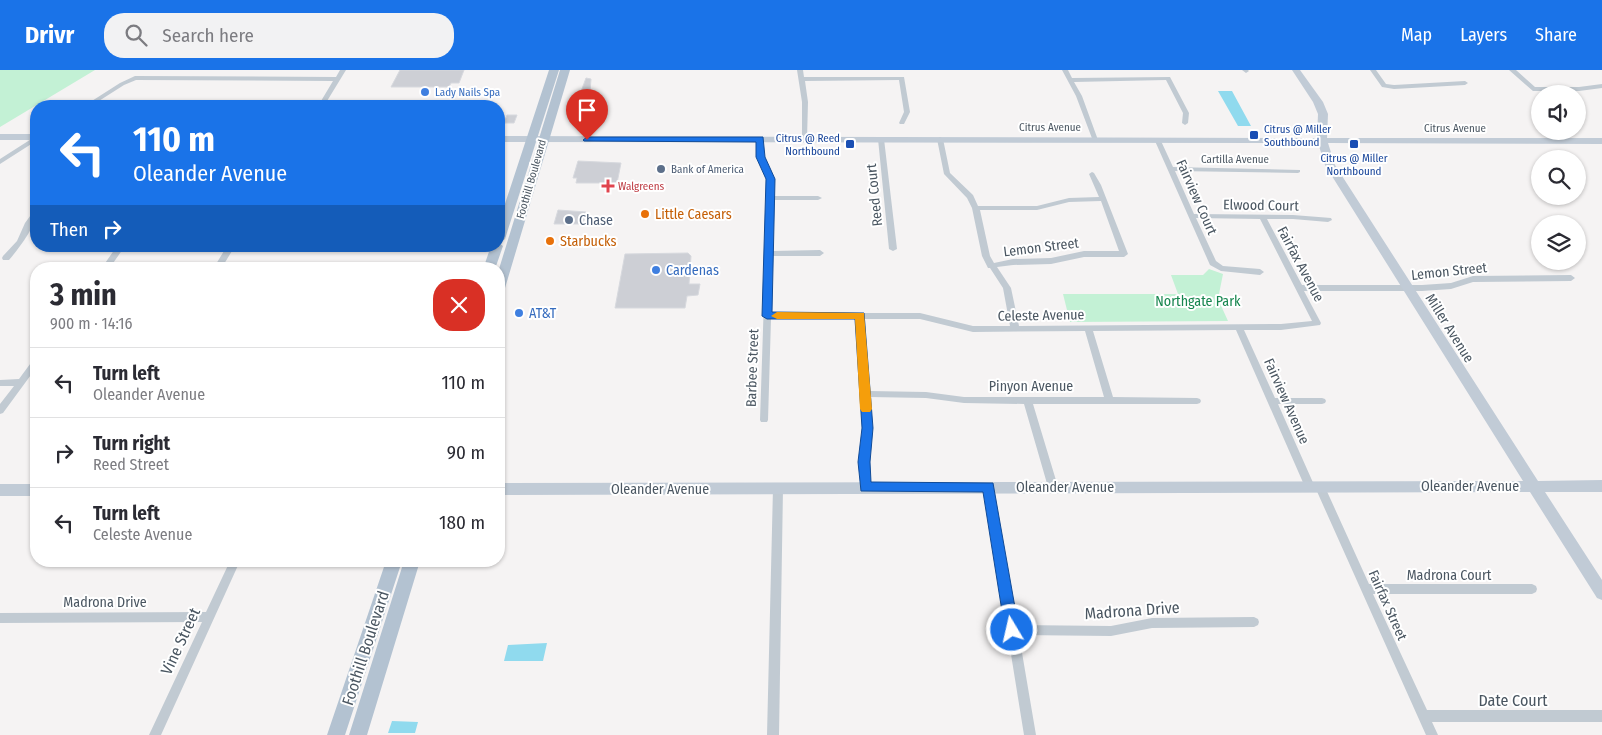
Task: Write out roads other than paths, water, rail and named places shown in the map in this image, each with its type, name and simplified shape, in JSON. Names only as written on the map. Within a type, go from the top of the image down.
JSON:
[{"type":"main road","name":"Foothill Boulevard","points":[[505,264],[554,70]]},
{"type":"main road","name":"Foothill Boulevard","points":[[505,223],[565,70]]},
{"type":"main road","name":"Foothill Boulevard","points":[[336,735],[392,567]]},
{"type":"main road","name":"Foothill Boulevard","points":[[358,735],[410,567]]},
{"type":"street","points":[[325,100],[343,70]]},
{"type":"street","points":[[800,70],[804,102],[804,139]]},
{"type":"street","points":[[1065,70],[1079,96],[1096,140]]},
{"type":"street","name":"Miller Avenue","points":[[1296,70],[1318,102],[1323,114],[1322,140],[1330,165],[1602,594]]},
{"type":"street","points":[[1373,70],[1384,86],[1427,87],[1465,83]]},
{"type":"street","points":[[1512,70],[1533,89],[1579,89],[1602,86]]},
{"type":"street","points":[[97,100],[135,78],[338,79]]},
{"type":"street","points":[[801,79],[902,78],[907,112],[902,123]]},
{"type":"street","points":[[1070,80],[1168,78],[1186,113],[1185,123]]},
{"type":"street","points":[[0,137],[30,138]]},
{"type":"street","name":"Citrus Avenue","points":[[505,139],[1602,140]]},
{"type":"street","name":"Barbee Street","points":[[760,139],[761,157],[771,179],[764,420]]},
{"type":"street","name":"Reed Court","points":[[881,139],[893,249]]},
{"type":"street","points":[[940,139],[947,174],[970,197],[976,208],[986,256],[1007,288],[1015,328]]},
{"type":"street","name":"Fairview Court","points":[[1158,141],[1213,263],[1221,268],[1260,272]]},
{"type":"street","points":[[0,162],[30,142]]},
{"type":"street","name":"Cartilla Avenue","points":[[1171,169],[1298,171]]},
{"type":"street","points":[[976,208],[1038,208],[1069,200],[1103,199],[1092,174]]},
{"type":"street","points":[[771,198],[818,198]]},
{"type":"street","name":"Lemon Street","points":[[991,266],[1013,262],[1051,261],[1084,254],[1124,254],[1103,199]]},
{"type":"street","name":"Elwood Court","points":[[1192,216],[1262,216],[1328,220]]},
{"type":"street","name":"Fairfax Avenue","points":[[1262,216],[1317,323]]},
{"type":"street","points":[[6,258],[20,242],[30,222]]},
{"type":"street","points":[[768,254],[820,254]]},
{"type":"street","name":"Lemon Street","points":[[1299,288],[1407,288],[1451,286],[1473,279],[1571,278]]},
{"type":"street","name":"Celeste Avenue","points":[[767,316],[920,316],[973,329],[1281,327],[1317,323]]},
{"type":"street","points":[[860,316],[867,428],[864,462],[866,487]]},
{"type":"street","name":"Fairview Avenue","points":[[1239,327],[1271,401],[1315,487]]},
{"type":"street","points":[[1088,328],[1110,400]]},
{"type":"street","points":[[0,412],[30,370]]},
{"type":"street","points":[[0,383],[21,382]]},
{"type":"street","name":"Pinyon Avenue","points":[[865,394],[926,395],[964,400],[1197,401]]},
{"type":"street","points":[[1028,400],[1034,426],[1047,459],[1053,487]]},
{"type":"street","points":[[1271,401],[1322,401]]},
{"type":"street","name":"Oleander Avenue","points":[[505,489],[1602,486]]},
{"type":"street","points":[[989,487],[1030,735]]},
{"type":"street","name":"Fairfax Street","points":[[1315,487],[1366,589],[1432,735]]},
{"type":"street","points":[[773,735],[778,488]]},
{"type":"street","points":[[0,490],[30,490]]},
{"type":"street","name":"Vine Street","points":[[155,735],[232,567]]},
{"type":"street","name":"Madrona Court","points":[[1366,589],[1532,589]]},
{"type":"street","name":"Madrona Drive","points":[[0,618],[209,617]]},
{"type":"street","name":"Madrona Drive","points":[[1012,630],[1111,631],[1152,623],[1254,622]]},
{"type":"street","name":"Date Court","points":[[1423,716],[1602,716]]},
{"type":"water","points":[[1218,91],[1232,91],[1251,126],[1238,126]]},
{"type":"water","points":[[547,643],[543,661],[504,661],[508,645]]},
{"type":"water","points":[[392,721],[418,722],[415,733],[388,733]]},
{"type":"place","name":"Lady Nails Spa","points":[[425,92]]},
{"type":"place","name":"Citrus @ Miller Southbound","points":[[1254,135]]},
{"type":"place","name":"Citrus @ Reed Northbound","points":[[850,144]]},
{"type":"place","name":"Citrus @ Miller Northbound","points":[[1354,144]]},
{"type":"place","name":"Bank of America","points":[[661,169]]},
{"type":"place","name":"Walgreens","points":[[608,186]]},
{"type":"place","name":"Little Caesars","points":[[645,214]]},
{"type":"place","name":"Chase","points":[[569,220]]},
{"type":"place","name":"Starbucks","points":[[550,241]]},
{"type":"place","name":"Cardenas","points":[[656,270]]},
{"type":"place","name":"AT&T","points":[[519,313]]},
{"type":"park label","name":"Northgate Park","points":[[1198,301]]}]
